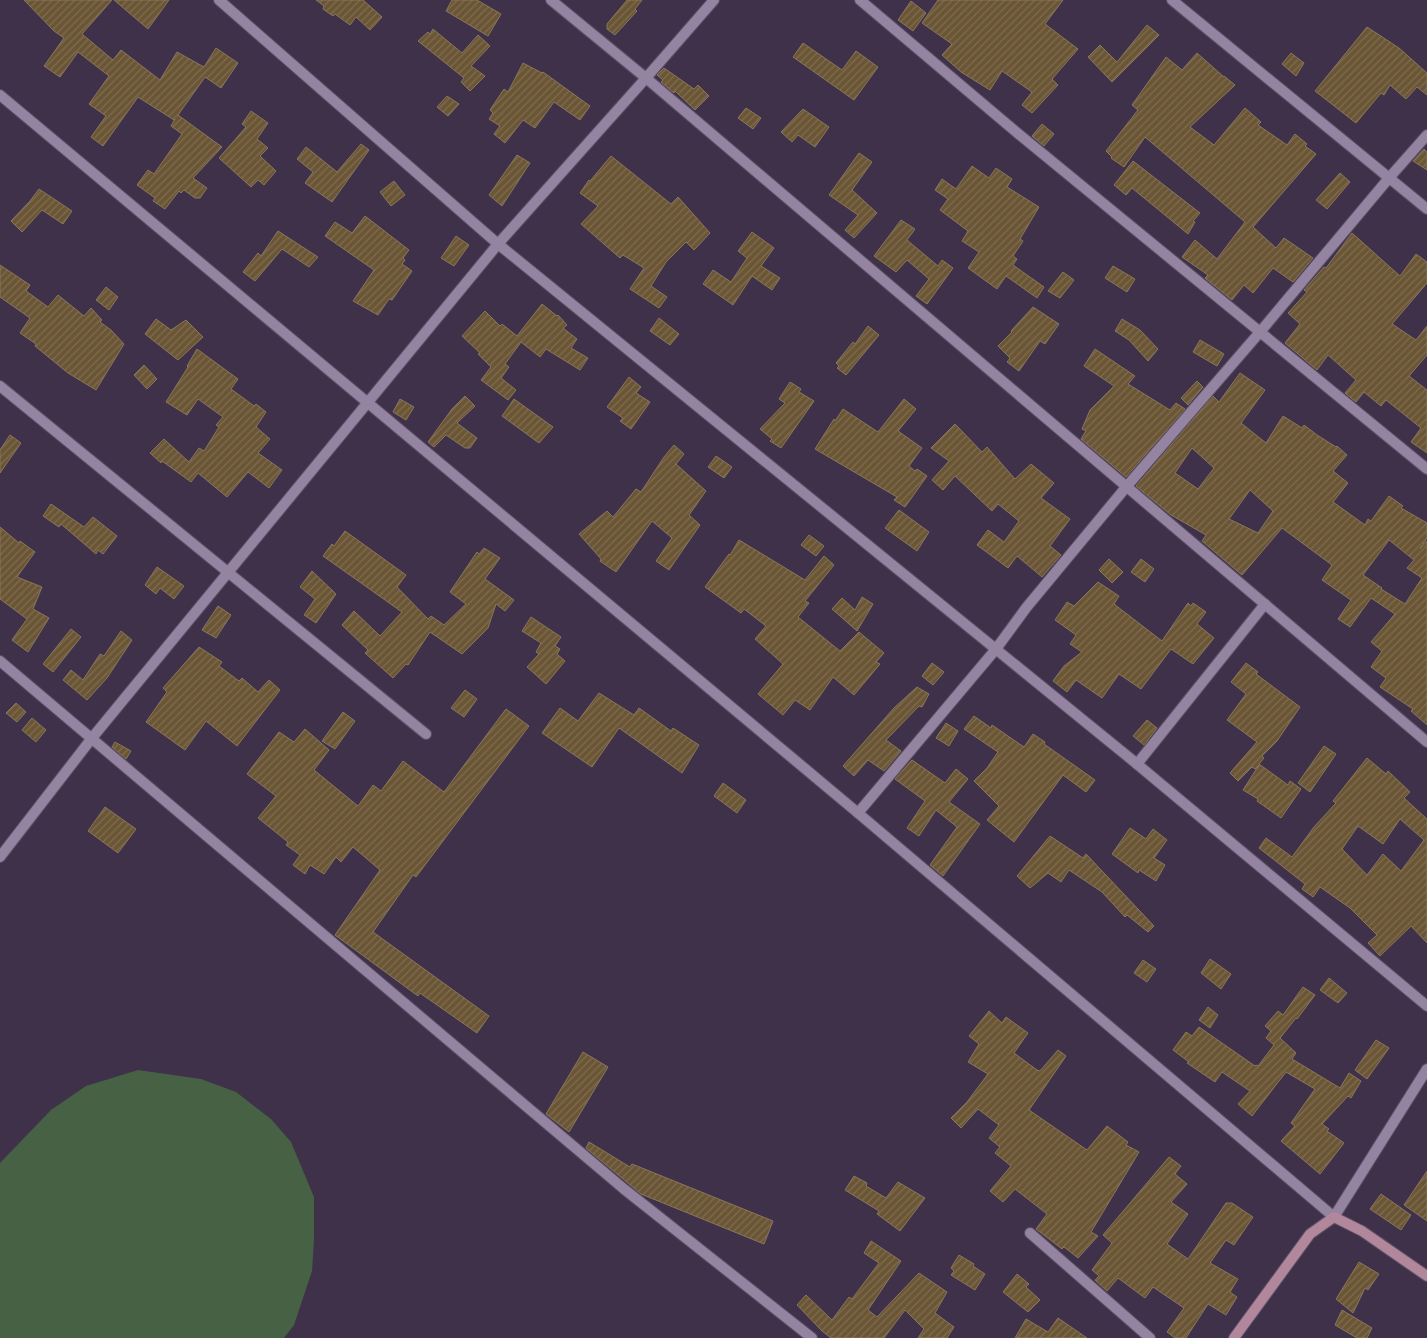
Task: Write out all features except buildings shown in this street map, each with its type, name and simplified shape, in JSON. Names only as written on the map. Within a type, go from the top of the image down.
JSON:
[{"type":"street","points":[[219,0],[498,244],[1137,764],[1427,1006]]},
{"type":"street","points":[[551,0],[646,78],[1427,742]]},
{"type":"street","points":[[0,858],[92,738],[498,244],[714,0]]},
{"type":"street","points":[[860,0],[1023,138],[1427,469]]},
{"type":"street","points":[[1172,0],[1427,209]]},
{"type":"street","points":[[0,95],[858,812],[1334,1217],[1362,1231],[1427,1276]]},
{"type":"street","points":[[858,812],[996,649],[1026,608],[1127,486],[1427,135]]},
{"type":"street","points":[[0,386],[426,734]]},
{"type":"street","points":[[1137,764],[1265,604]]},
{"type":"street","points":[[0,660],[624,1189],[812,1338]]},
{"type":"street","points":[[1234,1338],[1310,1234],[1334,1217],[1427,1069]]},
{"type":"street","points":[[1030,1233],[1150,1338]]},
{"type":"green space","points":[[138,1070],[201,1079],[236,1092],[271,1119],[291,1142],[314,1197],[314,1239],[312,1271],[294,1325],[284,1338],[0,1338],[0,1163],[51,1110],[86,1086]]}]
